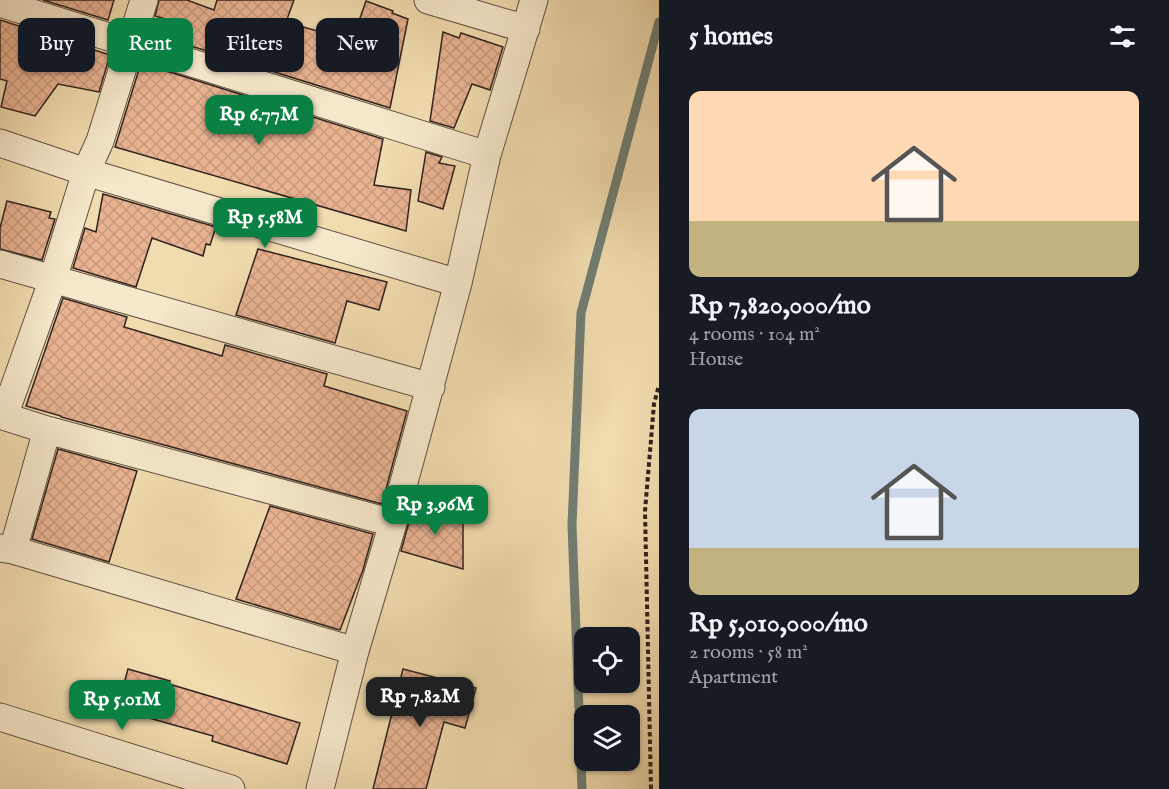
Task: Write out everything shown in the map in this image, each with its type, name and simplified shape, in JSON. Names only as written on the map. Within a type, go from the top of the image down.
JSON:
[{"type":"street","points":[[138,18],[144,0]]},
{"type":"street","points":[[428,0],[526,29]]},
{"type":"street","points":[[320,789],[355,651],[431,387],[458,283],[487,155],[534,0]]},
{"type":"street","points":[[0,3],[107,36]]},
{"type":"street","points":[[193,63],[487,155]]},
{"type":"street","points":[[121,72],[100,141],[86,172],[53,279],[2,416],[393,523]]},
{"type":"street","points":[[0,143],[86,172],[458,283]]},
{"type":"street","points":[[0,264],[431,387]]},
{"type":"street","points":[[47,430],[7,549],[355,651]]},
{"type":"street","points":[[0,717],[231,789]]},
{"type":"path","points":[[651,789],[645,511],[654,404],[659,385]]},
{"type":"building","points":[[43,0],[114,0],[107,20]]},
{"type":"building","points":[[159,0],[187,0],[214,10],[217,0],[294,0],[287,18],[205,18],[205,50],[193,47],[193,18],[155,16]]},
{"type":"building","points":[[366,1],[408,19],[399,64],[399,18],[360,18]]},
{"type":"building","points":[[0,20],[18,26],[18,72],[95,72],[95,50],[107,54],[107,65],[99,92],[58,84],[35,116],[1,107],[7,81],[0,79]]},
{"type":"building","points":[[304,27],[316,31],[316,72],[397,72],[390,108],[274,72],[304,72]]},
{"type":"building","points":[[443,32],[459,38],[461,33],[503,47],[490,90],[472,84],[454,128],[430,121]]},
{"type":"building","points":[[138,72],[170,72],[383,139],[374,185],[411,190],[406,231],[115,147]]},
{"type":"building","points":[[426,152],[442,157],[439,163],[455,166],[443,209],[418,201]]},
{"type":"building","points":[[103,194],[216,227],[210,245],[206,244],[203,256],[152,238],[136,287],[73,268],[85,228],[96,232]]},
{"type":"building","points":[[7,201],[51,212],[49,218],[55,219],[42,260],[0,249],[0,228]]},
{"type":"building","points":[[258,249],[387,282],[379,310],[347,301],[335,343],[236,315]]},
{"type":"building","points":[[63,298],[127,317],[124,327],[222,356],[225,345],[327,374],[324,386],[407,411],[382,504],[26,406]]},
{"type":"building","points":[[58,449],[137,471],[109,562],[32,539]]},
{"type":"building","points":[[414,504],[463,518],[463,569],[401,551]]},
{"type":"building","points":[[270,506],[373,534],[363,570],[340,630],[236,599]]},
{"type":"building","points":[[128,669],[170,681],[169,684],[300,723],[287,764],[212,741],[213,736],[117,709]]},
{"type":"building","points":[[403,669],[476,688],[465,728],[444,722],[426,789],[373,789]]},
{"type":"waterway","points":[[582,789],[572,525],[581,313],[659,22]]}]
